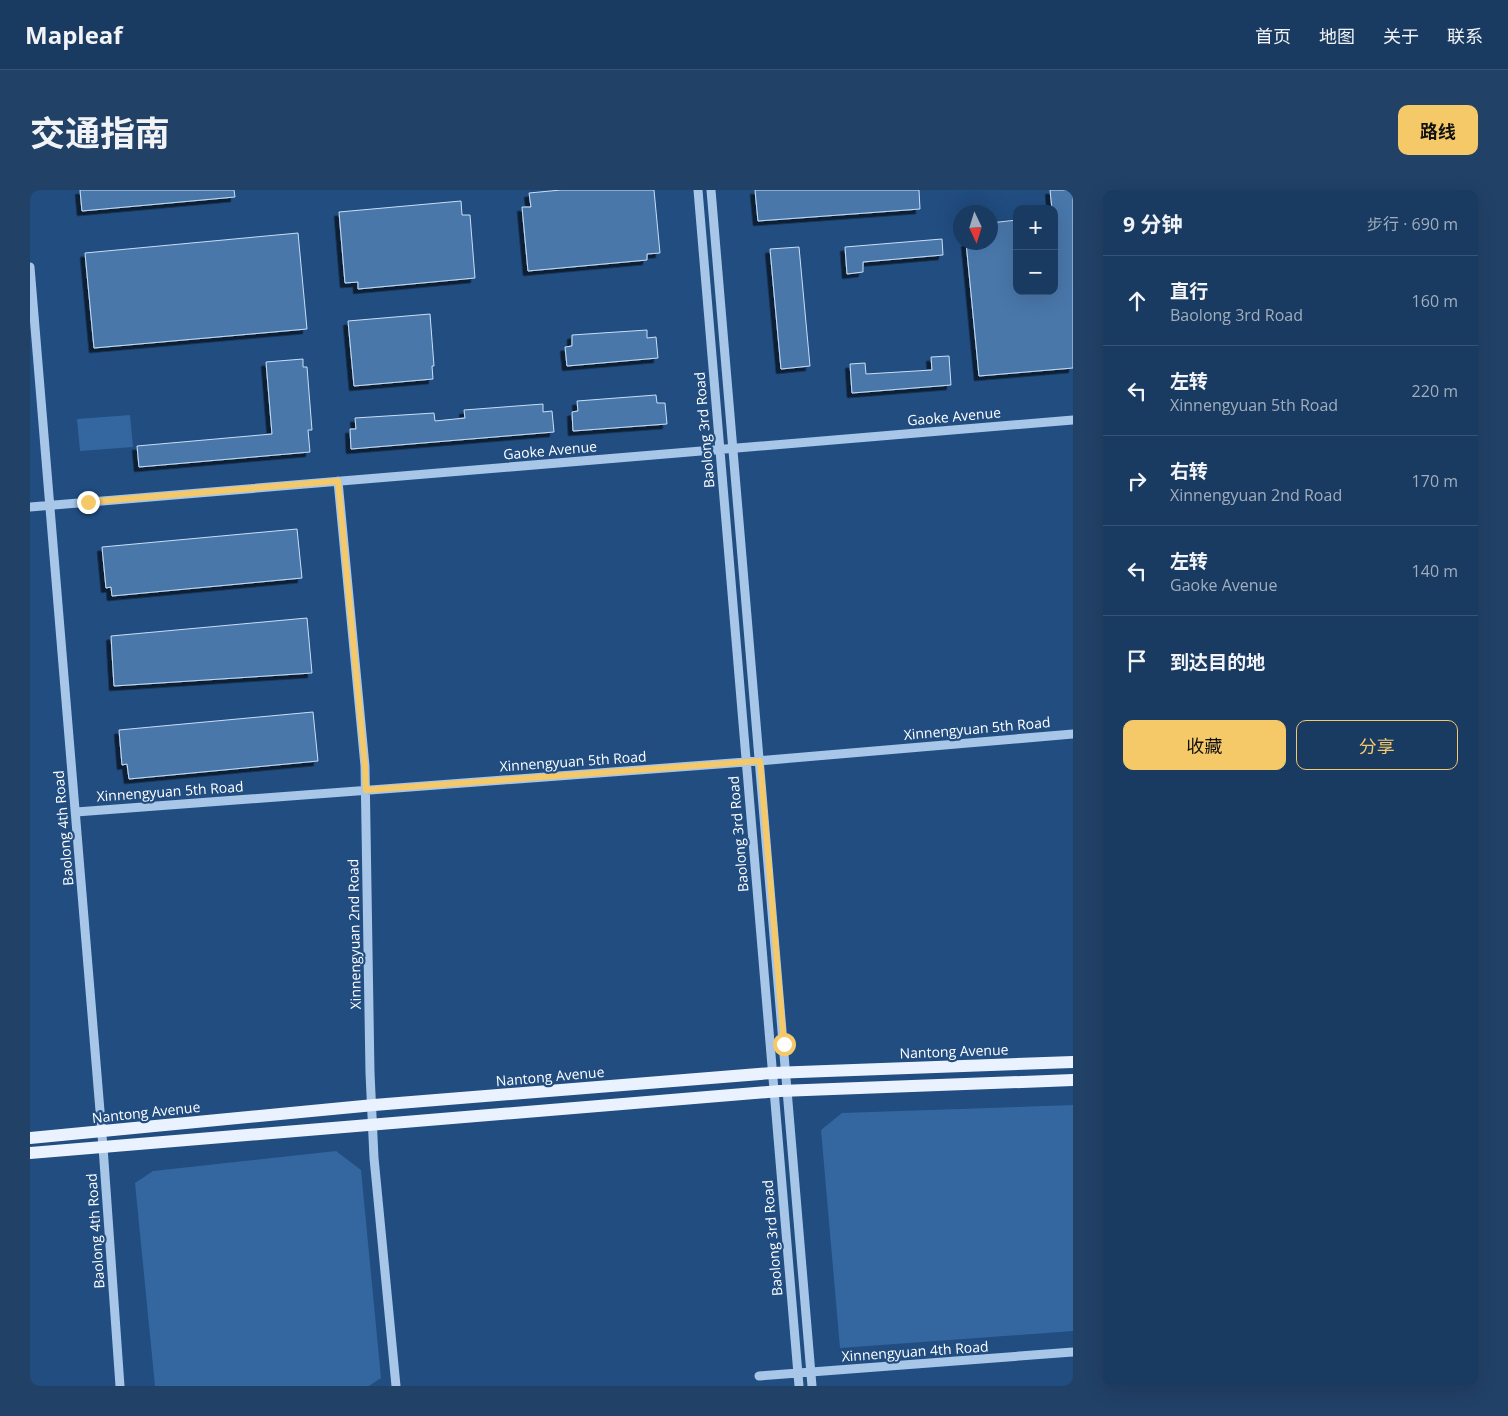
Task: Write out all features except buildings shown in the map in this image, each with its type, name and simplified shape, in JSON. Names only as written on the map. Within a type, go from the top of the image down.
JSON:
[{"type":"main road","name":"Nantong Avenue","points":[[30,1138],[372,1105],[772,1073],[1073,1062]]},
{"type":"main road","points":[[30,1153],[788,1091],[1073,1080]]},
{"type":"street","name":"Baolong 3rd Road","points":[[698,190],[799,1386]]},
{"type":"street","name":"Baolong 3rd Road","points":[[711,190],[812,1386]]},
{"type":"street","name":"Baolong 4th Road","points":[[30,267],[102,1132],[120,1386]]},
{"type":"street","name":"Gaoke Avenue","points":[[30,507],[1073,420]]},
{"type":"street","name":"Xinnengyuan 2nd Road","points":[[338,481],[365,766],[375,1168],[396,1386]]},
{"type":"street","name":"Xinnengyuan 5th Road","points":[[76,812],[760,761],[1073,734]]},
{"type":"street","name":"Xinnengyuan 4th Road","points":[[759,1376],[1073,1352]]},
{"type":"shaded area","points":[[130,415],[133,447],[80,451],[77,419]]},
{"type":"shaded area","points":[[1073,1105],[1073,1331],[840,1348],[821,1130],[842,1113]]},
{"type":"shaded area","points":[[336,1151],[361,1170],[381,1378],[369,1386],[155,1386],[135,1183],[153,1171]]},
{"type":"route","points":[[88,502],[338,481],[366,790],[760,761],[784,1044]]}]
